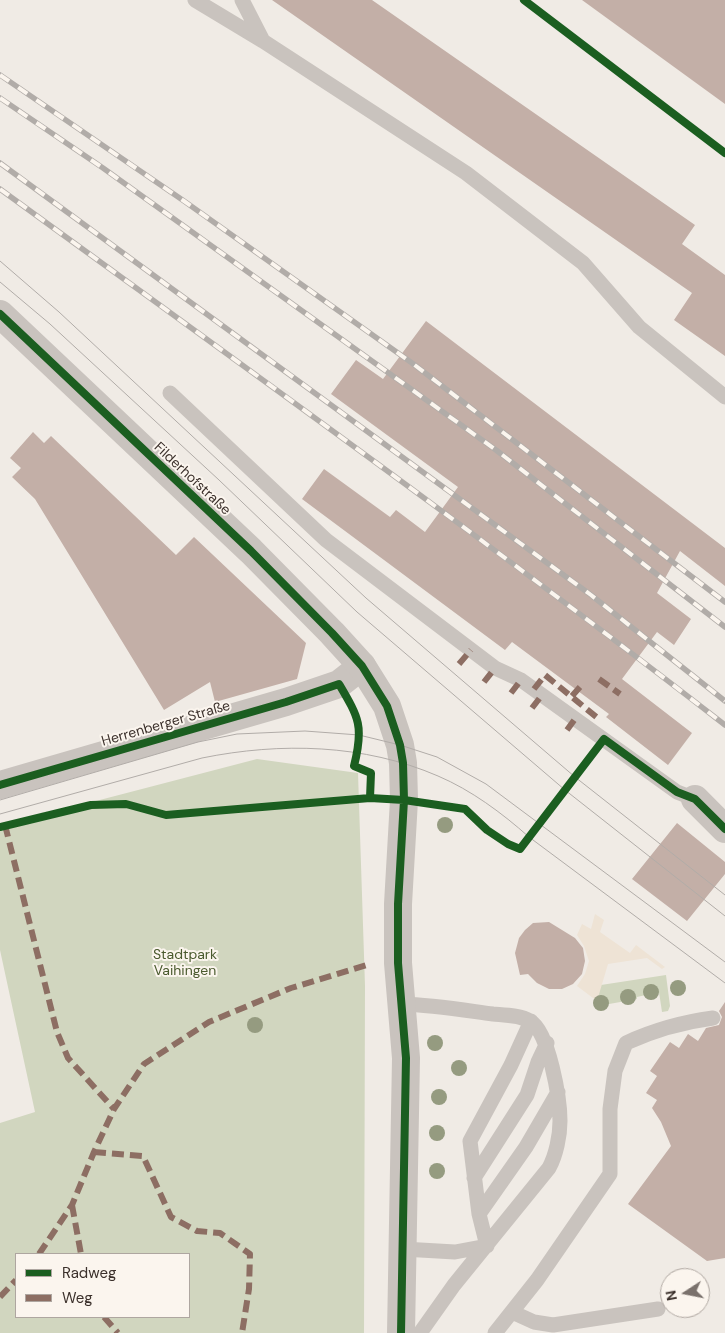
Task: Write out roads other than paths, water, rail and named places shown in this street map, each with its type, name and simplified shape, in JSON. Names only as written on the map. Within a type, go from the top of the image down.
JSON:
[{"type":"street","name":"Filderhofstraße","points":[[0,314],[250,551],[332,633],[362,666],[387,706],[400,745],[403,763],[404,800],[398,904],[398,953],[406,1058],[401,1333]]},
{"type":"street","name":"Herrenberger Straße","points":[[0,785],[286,702],[339,684],[362,666]]},
{"type":"street","points":[[695,799],[725,829]]},
{"type":"lane","points":[[195,0],[263,41],[474,179],[583,264],[639,327],[725,396]]},
{"type":"lane","points":[[242,0],[263,41]]},
{"type":"lane","points":[[170,393],[326,540],[495,668],[521,680],[677,792],[695,799]]},
{"type":"lane","points":[[402,1004],[445,1007],[516,1017],[531,1021],[546,1044],[558,1092],[560,1122],[554,1159],[549,1168],[454,1285],[420,1333]]},
{"type":"lane","points":[[495,1333],[537,1280],[610,1174],[610,1109],[615,1071],[626,1043],[648,1033],[675,1025],[713,1018]]},
{"type":"lane","points":[[486,1246],[479,1214],[470,1142],[531,1021]]},
{"type":"lane","points":[[474,1178],[528,1095],[538,1062],[546,1044]]},
{"type":"lane","points":[[479,1214],[526,1147],[558,1092]]},
{"type":"lane","points":[[403,1249],[455,1252],[486,1246]]},
{"type":"lane","points":[[512,1312],[534,1322],[553,1325],[658,1309]]},
{"type":"tram line","points":[[0,261],[59,312],[366,598],[575,777],[725,895]]},
{"type":"tram line","points":[[0,282],[50,324],[219,480],[357,612],[565,790],[725,916]]},
{"type":"tram line","points":[[0,800],[198,742],[237,734],[305,731],[359,735],[400,745],[437,757],[486,784],[725,962]]},
{"type":"tram line","points":[[0,814],[202,758],[232,753],[292,748],[352,752],[381,757],[410,765],[438,776],[474,795],[725,983]]},
{"type":"railway","points":[[0,75],[184,201],[412,363],[725,602]]},
{"type":"railway","points":[[0,98],[103,168],[496,450],[725,627]]},
{"type":"railway","points":[[0,163],[591,595],[725,701]]},
{"type":"railway","points":[[0,189],[456,521],[725,725]]},
{"type":"park label","name":"Stadtpark Vaihingen","points":[[185,964]]}]
